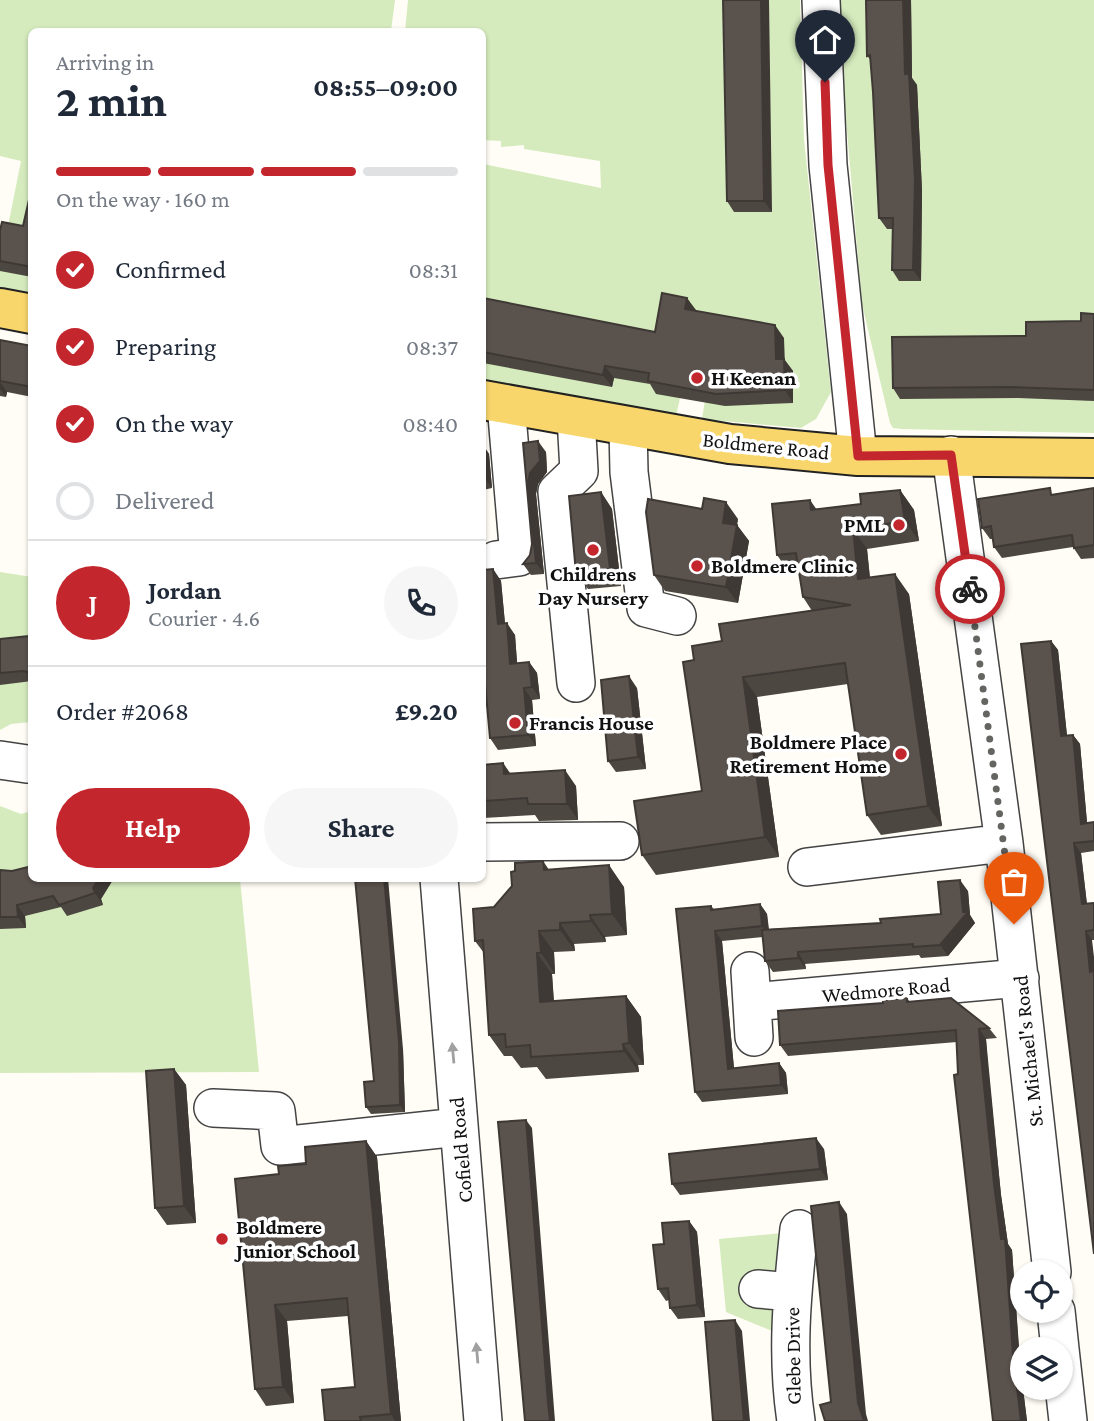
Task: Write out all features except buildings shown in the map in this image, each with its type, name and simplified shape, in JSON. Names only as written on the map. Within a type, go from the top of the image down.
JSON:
[{"type":"main road","points":[[0,308],[28,313]]},
{"type":"main road","name":"Boldmere Road","points":[[494,402],[730,444],[858,456],[1094,458]]},
{"type":"street","points":[[821,0],[828,165],[858,456]]},
{"type":"street","points":[[494,402],[519,557],[496,560]]},
{"type":"street","points":[[576,417],[579,471],[557,492],[576,683]]},
{"type":"street","points":[[628,427],[629,472],[646,608],[677,616]]},
{"type":"street","name":"St. Michael's Road","points":[[951,455],[1004,843],[1051,1260]]},
{"type":"street","points":[[486,842],[620,841]]},
{"type":"street","points":[[807,867],[1004,843]]},
{"type":"street","name":"Cofield Road","points":[[439,882],[483,1421]]},
{"type":"street","name":"Wedmore Road","points":[[753,1003],[1020,978]]},
{"type":"street","points":[[213,1108],[276,1111],[280,1146],[459,1127]]},
{"type":"street","name":"Glebe Drive","points":[[796,1421],[788,1341],[775,1290],[799,1229]]},
{"type":"street","points":[[1066,1400],[1068,1421]]},
{"type":"green space","points":[[0,0],[395,0],[391,28],[28,28],[28,294],[0,289],[0,266],[21,161],[0,156]]},
{"type":"green space","points":[[408,0],[800,0],[804,140],[831,392],[816,419],[801,428],[702,419],[712,358],[680,398],[676,416],[486,381],[486,165],[601,188],[600,161],[524,149],[524,145],[501,147],[501,141],[486,140],[486,28],[405,28]]},
{"type":"green space","points":[[840,0],[1094,0],[1094,433],[901,429],[893,428],[890,423],[862,304],[843,85]]},
{"type":"green space","points":[[0,572],[28,576],[28,722],[11,724],[0,730]]},
{"type":"green space","points":[[0,806],[21,814],[28,812],[28,882],[240,882],[259,1072],[0,1073]]},
{"type":"green space","points":[[803,1231],[773,1308],[772,1331],[726,1312],[719,1239]]},
{"type":"way so far","points":[[970,589],[1014,924]]},
{"type":"place","name":"H Keenan","points":[[697,378]]},
{"type":"place","name":"PML","points":[[899,525]]},
{"type":"place","name":"Childrens Day Nursery","points":[[593,550]]},
{"type":"place","name":"Boldmere Clinic","points":[[697,566]]},
{"type":"place","name":"Francis House","points":[[515,723]]},
{"type":"place","name":"Boldmere Place Retirement Home","points":[[901,754]]},
{"type":"place","name":"Boldmere Junior School","points":[[222,1239]]},
{"type":"route","points":[[825,82],[828,165],[858,456],[951,455],[970,589]]}]
